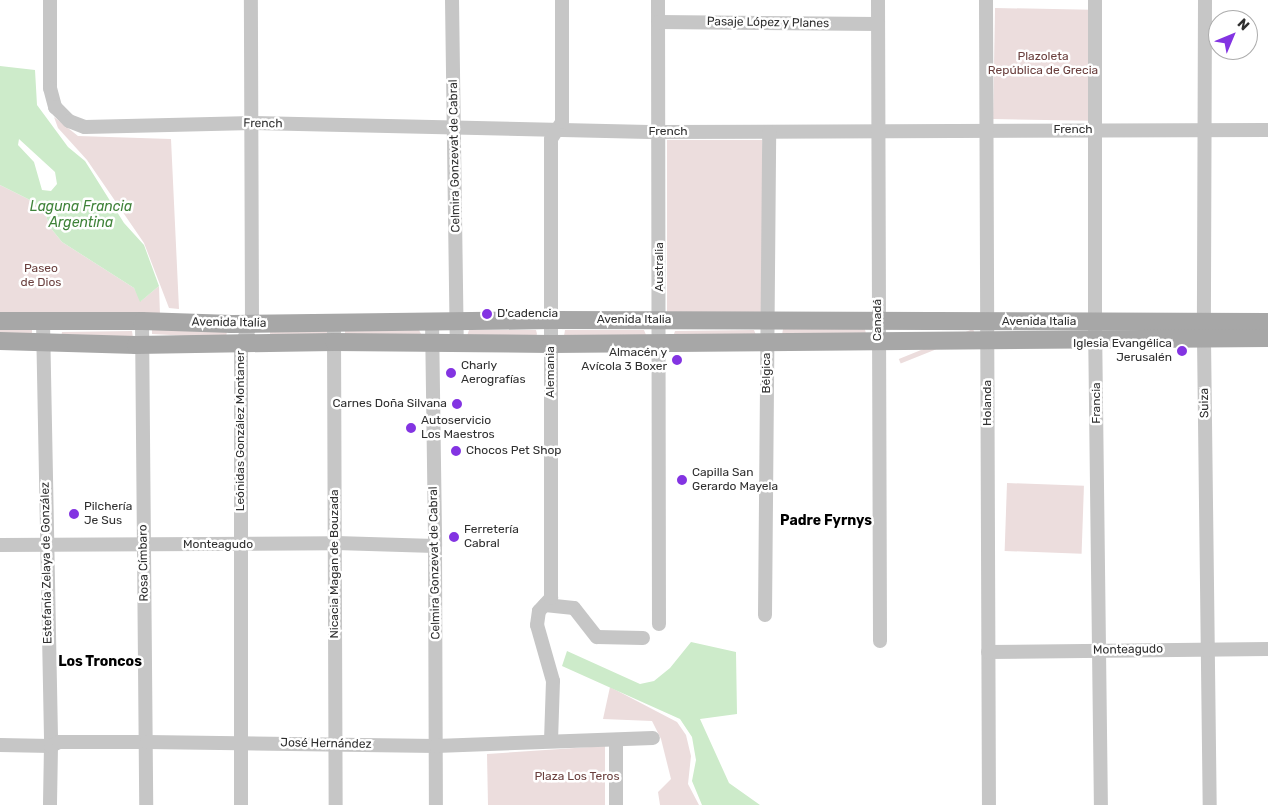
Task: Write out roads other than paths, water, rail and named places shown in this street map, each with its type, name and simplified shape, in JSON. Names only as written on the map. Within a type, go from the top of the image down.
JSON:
[{"type":"main road","name":"Avenida Italia","points":[[0,321],[142,321],[232,324],[335,324],[432,320],[988,322],[1096,331],[1204,331],[1268,338]]},
{"type":"main road","name":"Avenida Italia","points":[[1204,331],[1268,322]]},
{"type":"main road","name":"Avenida Italia","points":[[0,341],[141,345],[334,342],[551,344],[878,341],[988,342],[1096,331]]},
{"type":"street","name":"French","points":[[50,0],[50,88],[55,106],[69,120],[85,127],[253,124],[660,132],[986,129],[1268,130]]},
{"type":"street","name":"Leónidas González Montaner","points":[[241,805],[241,344],[252,323],[253,124],[251,0]]},
{"type":"street","name":"Celmira Gonzevat de Cabral","points":[[452,0],[457,343]]},
{"type":"street","name":"Alemania","points":[[551,741],[553,681],[537,625],[539,611],[551,598],[551,139],[562,122],[562,0]]},
{"type":"street","name":"Australia","points":[[658,0],[660,132],[660,320],[658,343],[659,624]]},
{"type":"street","name":"Canadá","points":[[878,0],[880,130],[877,322],[880,641]]},
{"type":"street","name":"Holanda","points":[[986,0],[989,805]]},
{"type":"street","name":"Francia","points":[[1095,0],[1100,805]]},
{"type":"street","name":"Suiza","points":[[1205,0],[1204,331],[1210,805]]},
{"type":"street","name":"Pasaje López y Planes","points":[[658,22],[878,24]]},
{"type":"street","name":"Bélgica","points":[[765,615],[769,132]]},
{"type":"street","name":"Celmira Gonzevat de Cabral","points":[[432,320],[436,805]]},
{"type":"street","name":"Estefanía Zelaya de González","points":[[43,321],[51,746],[50,805]]},
{"type":"street","name":"Rosa Címbaro","points":[[142,321],[147,742],[146,805]]},
{"type":"street","name":"Nicacia Magan de Bouzada","points":[[335,324],[336,805]]},
{"type":"street","name":"Monteagudo","points":[[0,545],[336,543],[435,546]]},
{"type":"street","points":[[545,605],[574,608],[598,638],[642,638]]},
{"type":"street","name":"Monteagudo","points":[[988,652],[1268,649]]},
{"type":"street","name":"José Hernández","points":[[0,745],[51,746],[59,742],[147,742],[336,743],[436,746],[652,738]]},
{"type":"street","points":[[616,740],[616,805]]},
{"type":"water","name":"Laguna Francia Argentina","points":[[0,66],[35,70],[37,105],[68,147],[85,161],[124,223],[144,245],[159,286],[140,302],[134,288],[62,242],[49,226],[45,211],[28,199],[0,185]],"holes":[[[19,139],[55,172],[57,184],[51,191],[42,190],[34,162],[18,145]]]},
{"type":"water","points":[[691,642],[736,652],[737,714],[700,719],[729,783],[760,805],[702,805],[692,781],[696,760],[692,737],[680,719],[562,666],[567,651],[640,684],[654,681],[670,668]]},
{"type":"place","name":"D'cadencia","points":[[487,314]]},
{"type":"place","name":"Iglesia Evangélica Jerusalén","points":[[1182,351]]},
{"type":"place","name":"Almacén y Avícola 3 Boxer","points":[[677,360]]},
{"type":"place","name":"Charly Aerografías","points":[[451,373]]},
{"type":"place","name":"Carnes Doña Silvana","points":[[457,404]]},
{"type":"place","name":"Autoservicio Los Maestros","points":[[411,428]]},
{"type":"place","name":"Chocos Pet Shop","points":[[456,451]]},
{"type":"place","name":"Capilla San Gerardo Mayela","points":[[682,480]]},
{"type":"place","name":"Pilchería Je Sus","points":[[74,514]]},
{"type":"place","name":"Ferretería Cabral","points":[[454,537]]},
{"type":"district","name":"Padre Fyrnys","points":[[826,521]]},
{"type":"district","name":"Los Troncos","points":[[100,662]]},
{"type":"park label","name":"Plazoleta República de Grecia","points":[[1043,64]]},
{"type":"park label","name":"Paseo de Dios","points":[[41,276]]},
{"type":"park label","name":"Plaza Los Teros","points":[[577,777]]}]
